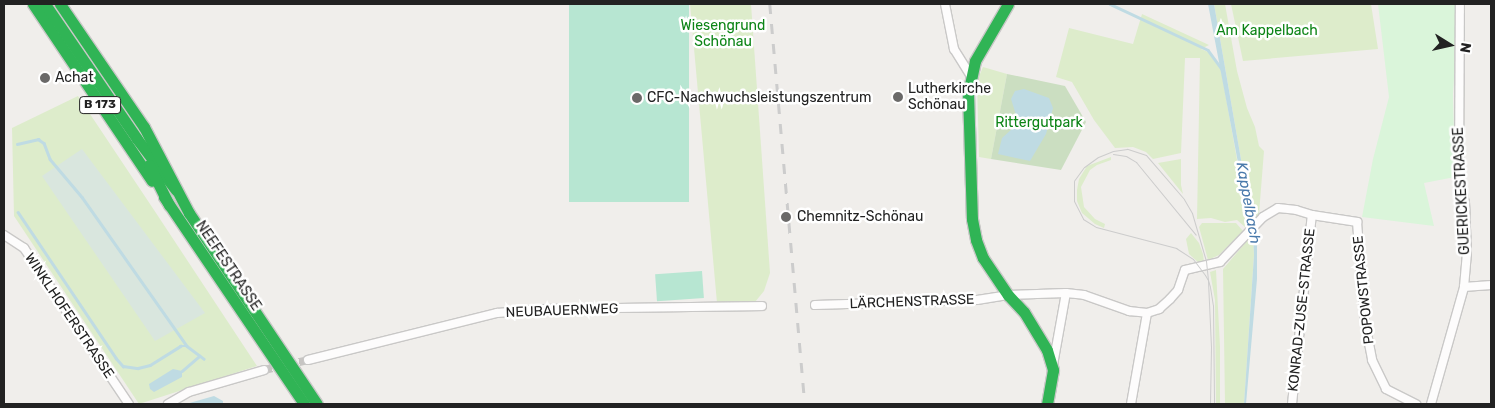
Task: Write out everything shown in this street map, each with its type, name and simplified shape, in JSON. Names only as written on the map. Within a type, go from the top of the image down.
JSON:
[{"type":"main road","name":"B 173","points":[[33,4],[126,145],[169,205]]},
{"type":"main road","name":"NEEFESTRASSE","points":[[45,4],[138,139],[176,190]]},
{"type":"main road","name":"NEEFESTRASSE","points":[[60,4],[144,127],[188,213],[317,404]]},
{"type":"main road","points":[[1008,4],[976,61],[970,76],[968,93],[972,218],[976,240],[983,258],[1008,295],[1024,312],[1040,335],[1053,370],[1047,404]]},
{"type":"main road","name":"NEEFESTRASSE","points":[[138,139],[169,205],[304,404]]},
{"type":"street","points":[[946,4],[954,49],[970,76]]},
{"type":"street","name":"GUERICKESTRASSE","points":[[1431,404],[1464,286],[1467,232],[1459,175],[1460,4]]},
{"type":"street","name":"POPOWSTRASSE","points":[[1147,313],[1159,309],[1178,290],[1185,270],[1220,262],[1263,217],[1278,208],[1357,222],[1365,323],[1372,360],[1386,389],[1416,404]]},
{"type":"street","name":"KONRAD-ZUSE-STRASSE","points":[[1292,404],[1312,215]]},
{"type":"street","name":"WINKLHOFERSTRASSE","points":[[4,235],[24,248],[129,404]]},
{"type":"street","points":[[1464,286],[1491,285]]},
{"type":"street","points":[[1008,295],[1066,293],[1084,296],[1129,311],[1147,313],[1131,404]]},
{"type":"street","points":[[1053,370],[1066,293]]},
{"type":"street","name":"LÄRCHENSTRASSE","points":[[815,305],[977,300],[1008,295]]},
{"type":"street","name":"NEUBAUERNWEG","points":[[308,360],[497,314],[546,309],[762,306]]},
{"type":"street","points":[[168,404],[189,392],[264,370]]},
{"type":"green space","name":"CFC-Nachwuchsleistungszentrum","points":[[569,4],[689,4],[689,202],[569,202]]},
{"type":"green space","name":"Wiesengrund Schönau","points":[[690,4],[751,4],[770,273],[764,291],[755,302],[717,303]]},
{"type":"green space","points":[[1214,4],[1225,4],[1237,71],[1247,108],[1255,127],[1259,146],[1264,151],[1259,214],[1256,217],[1243,171]]},
{"type":"green space","name":"Am Kappelbach","points":[[1231,4],[1371,4],[1378,49],[1243,61]]},
{"type":"green space","points":[[1378,4],[1456,4],[1457,33],[1453,94],[1455,177],[1424,183],[1434,226],[1362,217],[1373,159],[1389,97]]},
{"type":"green space","points":[[1142,14],[1209,45],[1201,49],[1208,52],[1221,70],[1248,221],[1245,227],[1237,220],[1225,222],[1211,218],[1197,219],[1200,58],[1185,58],[1181,153],[1153,159],[1146,152],[1133,147],[1115,148],[1094,120],[1072,82],[1056,77],[1069,28],[1133,44]]},
{"type":"green space","points":[[983,67],[1007,74],[991,159],[979,157],[977,81]]},
{"type":"green space","name":"Rittergutpark","points":[[1007,74],[1065,86],[1086,122],[1061,170],[991,159]]},
{"type":"green space","points":[[78,96],[257,366],[139,404],[14,216],[12,128]]},
{"type":"green space","points":[[1111,157],[1111,160],[1097,165],[1090,170],[1081,187],[1084,207],[1095,219],[1105,224],[1104,228],[1095,224],[1082,213],[1077,201],[1077,190],[1079,179],[1087,166]]},
{"type":"green space","points":[[1181,159],[1181,185],[1183,194],[1158,163]]},
{"type":"green space","points":[[1202,223],[1236,223],[1243,231],[1219,255],[1208,260],[1199,227]]},
{"type":"green space","points":[[1191,233],[1199,243],[1203,254],[1204,262],[1200,264],[1189,254],[1186,239]]},
{"type":"green space","points":[[1253,234],[1254,255],[1244,404],[1225,404],[1223,269]]},
{"type":"green space","points":[[1216,270],[1220,347],[1220,404],[1216,404],[1215,300],[1210,272]]},
{"type":"green space","points":[[702,271],[704,298],[657,301],[655,274]]},
{"type":"shaded area","points":[[82,149],[205,313],[155,341],[42,176]]},
{"type":"water","points":[[1208,4],[1214,4],[1243,171],[1256,217],[1249,221]]},
{"type":"water","points":[[1024,89],[1049,98],[1053,108],[1046,134],[1030,161],[998,154],[1002,138],[1012,129],[1017,118],[1011,99],[1015,91]]},
{"type":"water","points":[[1257,231],[1257,279],[1246,404],[1244,404],[1254,255],[1253,234]]},
{"type":"water","points":[[173,369],[182,371],[182,377],[154,392],[150,389],[149,384]]},
{"type":"water","points":[[214,396],[223,401],[223,404],[186,404]]},
{"type":"waterway","points":[[1110,4],[1208,50],[1222,69]]},
{"type":"waterway","points":[[17,144],[38,139],[44,143],[50,159],[82,197],[187,346]]},
{"type":"waterway","points":[[18,212],[123,366],[138,368],[150,365],[180,346],[187,346],[204,359]]},
{"type":"waterway","name":"Kappelbach","points":[[1251,216],[1255,235]]},
{"type":"waterway","points":[[182,371],[199,356]]},
{"type":"tunnel","points":[[264,370],[308,360]]},
{"type":"tram line","points":[[1210,404],[1211,347],[1208,280],[1206,261],[1192,213],[1184,199],[1146,155],[1127,149],[1113,151],[1098,157],[1084,167],[1074,181],[1074,201],[1083,219],[1096,227],[1176,248],[1193,259],[1208,280],[1213,305],[1214,404]]},
{"type":"tram line","points":[[1113,154],[1126,156],[1136,162],[1196,235]]},
{"type":"railway","points":[[770,4],[805,404]]},
{"type":"traffic: fast","points":[[33,4],[152,181]]},
{"type":"traffic: fast","points":[[45,4],[137,139],[176,190]]},
{"type":"traffic: fast","points":[[60,4],[144,127],[189,213],[317,404]]},
{"type":"traffic: fast","points":[[1008,4],[975,61],[968,93],[972,219],[976,240],[983,258],[1008,295],[1024,312],[1047,350],[1053,370],[1047,404]]},
{"type":"traffic: fast","points":[[149,165],[169,205]]},
{"type":"traffic: fast","points":[[164,197],[304,404]]},
{"type":"place","name":"Achat","points":[[45,78]]},
{"type":"place","name":"Lutherkirche Schönau","points":[[898,97]]},
{"type":"place","name":"CFC-Nachwuchsleistungszentrum","points":[[637,98]]},
{"type":"place","name":"Chemnitz-Schönau","points":[[786,217]]}]
